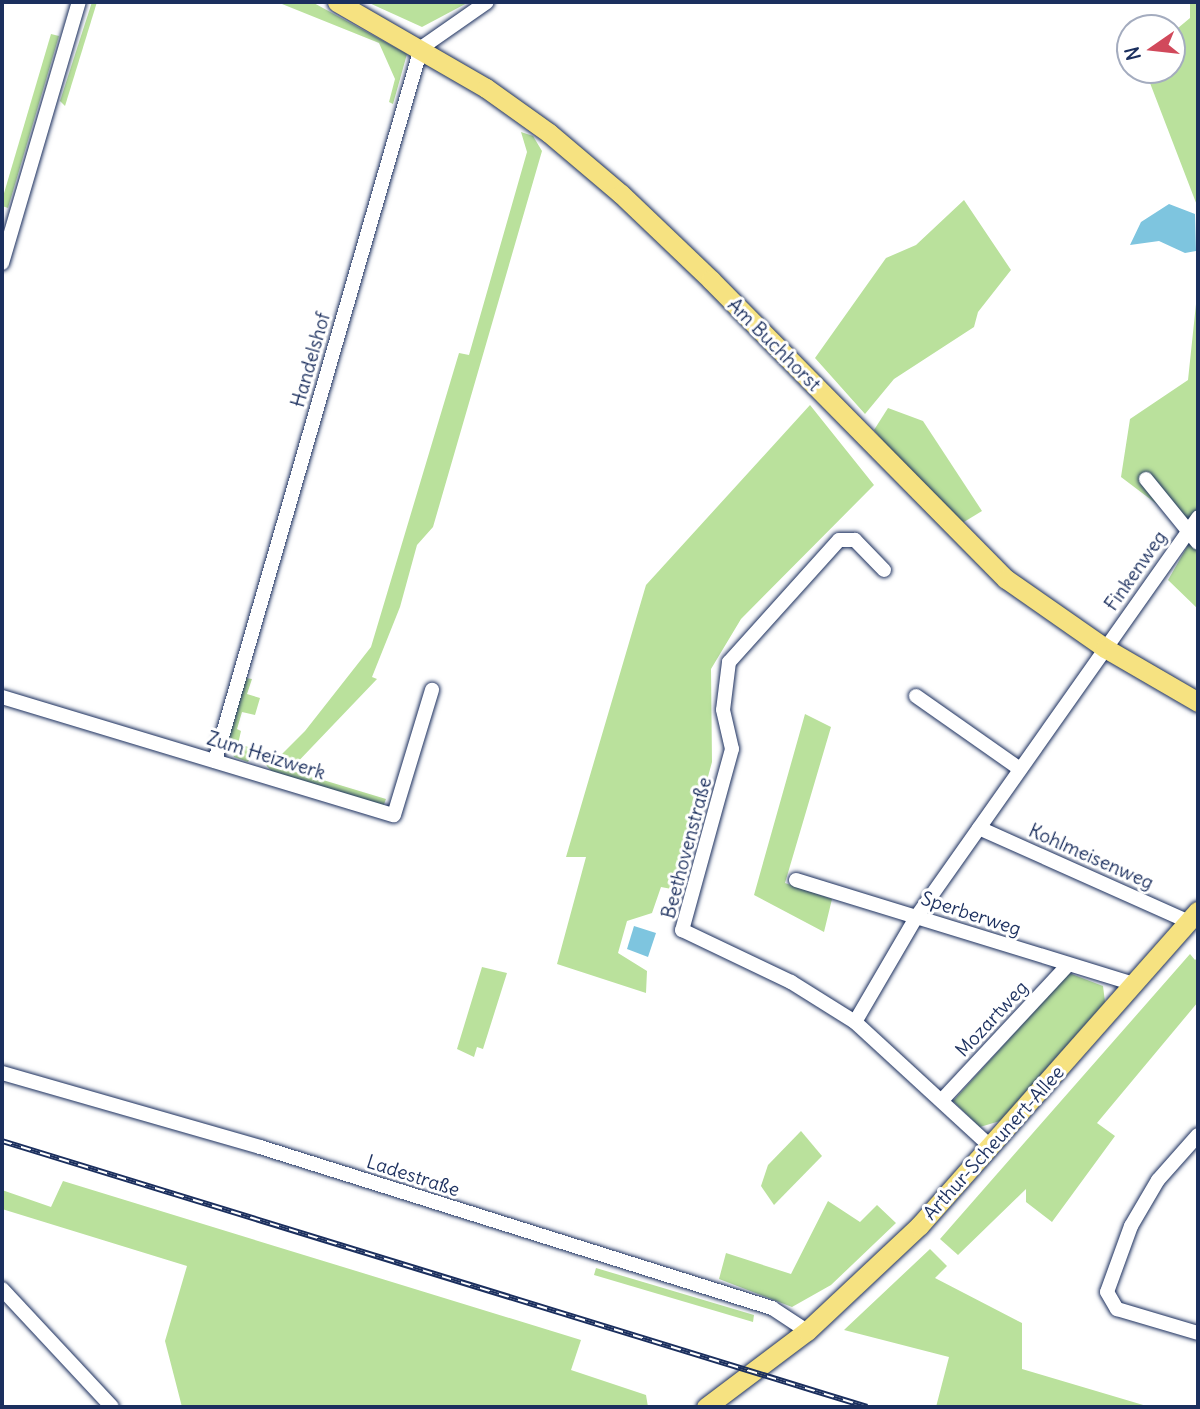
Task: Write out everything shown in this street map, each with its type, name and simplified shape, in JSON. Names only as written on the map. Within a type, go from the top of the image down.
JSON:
[{"type":"main road","name":"Am Buchhorst","points":[[337,2],[421,48],[516,108],[621,194],[1006,579],[1105,648],[1198,702]]},
{"type":"main road","name":"Arthur-Scheunert-Allee","points":[[709,1406],[807,1331],[919,1226],[992,1148],[1193,916]]},
{"type":"street","points":[[2,263],[79,2]]},
{"type":"street","points":[[421,48],[487,2]]},
{"type":"street","name":"Handelshof","points":[[215,761],[421,48]]},
{"type":"street","points":[[1146,479],[1198,543]]},
{"type":"street","name":"Finkenweg","points":[[855,1022],[917,916],[1198,517]]},
{"type":"street","name":"Beethovenstraße","points":[[884,570],[855,540],[839,540],[729,662],[723,710],[732,749],[682,930],[791,982],[855,1022],[943,1099],[992,1148]]},
{"type":"street","name":"Zum Heizwerk","points":[[2,697],[394,815],[432,690]]},
{"type":"street","points":[[916,696],[1020,769]]},
{"type":"street","name":"Kohlmeisenweg","points":[[979,828],[1193,916]]},
{"type":"street","name":"Sperberweg","points":[[796,880],[1134,984]]},
{"type":"street","name":"Mozartweg","points":[[943,1099],[1068,965]]},
{"type":"street","name":"Ladestraße","points":[[2,1073],[260,1147],[772,1308],[807,1331]]},
{"type":"street","points":[[1198,1135],[1158,1180],[1131,1226],[1113,1268],[1108,1300],[1117,1309],[1198,1333]]},
{"type":"street","points":[[2,1289],[112,1407]]},
{"type":"green space","points":[[92,2],[97,2],[65,106],[60,101]]},
{"type":"green space","points":[[277,2],[312,2],[407,54],[393,104],[389,102],[395,79],[379,43]]},
{"type":"green space","points":[[367,2],[469,2],[422,27]]},
{"type":"green space","points":[[1190,2],[1198,2],[1198,208],[1150,84],[1186,84],[1186,21],[1190,18]]},
{"type":"green space","points":[[51,34],[59,36],[8,208],[2,206],[2,200]]},
{"type":"green space","points":[[521,132],[533,136],[542,151],[433,527],[417,545],[400,607],[372,677],[377,679],[290,770],[386,799],[383,807],[276,776],[264,763],[267,752],[280,756],[305,731],[371,647],[459,353],[469,355],[527,152]]},
{"type":"green space","points":[[964,200],[1011,270],[978,312],[974,327],[894,379],[865,414],[815,358],[886,258],[916,245]]},
{"type":"green space","points":[[1198,285],[1198,609],[1168,580],[1195,533],[1121,477],[1130,419],[1188,380]]},
{"type":"green space","points":[[810,405],[874,485],[741,619],[711,669],[712,762],[677,890],[661,887],[652,913],[627,921],[618,953],[647,971],[646,993],[557,964],[586,857],[566,857],[646,585]]},
{"type":"green space","points":[[888,408],[923,421],[982,511],[959,525],[913,477],[874,430]]},
{"type":"green space","points":[[246,678],[252,679],[247,694],[260,698],[255,715],[242,712],[237,729],[241,731],[238,744],[255,749],[248,762],[234,757],[228,741]]},
{"type":"green space","points":[[805,714],[831,727],[785,883],[832,899],[824,932],[754,895]]},
{"type":"green space","points":[[1190,954],[1195,960],[1198,957],[1198,1002],[1097,1123],[1115,1136],[1052,1222],[1026,1202],[1026,1189],[958,1255],[940,1239]]},
{"type":"green space","points":[[482,967],[507,973],[483,1049],[477,1047],[474,1057],[457,1049]]},
{"type":"green space","points":[[1069,973],[1103,986],[1105,1002],[1000,1121],[980,1127],[953,1101]]},
{"type":"green space","points":[[801,1131],[822,1156],[774,1205],[761,1186],[768,1165]]},
{"type":"green space","points":[[63,1181],[581,1340],[571,1370],[646,1395],[648,1407],[182,1407],[165,1341],[187,1266],[2,1209],[2,1190],[51,1207]]},
{"type":"green space","points":[[828,1201],[860,1222],[877,1205],[896,1223],[831,1285],[792,1307],[719,1279],[726,1253],[791,1274]]},
{"type":"green space","points":[[930,1249],[947,1266],[935,1278],[1022,1323],[1022,1369],[1150,1407],[936,1407],[949,1357],[844,1330]]},
{"type":"green space","points":[[596,1268],[754,1315],[753,1322],[594,1275]]},
{"type":"water","points":[[1169,204],[1195,214],[1196,251],[1185,253],[1159,241],[1130,245],[1141,222]]},
{"type":"water","points":[[634,926],[656,933],[648,957],[627,949]]},
{"type":"railway","points":[[2,1141],[867,1407]]}]
